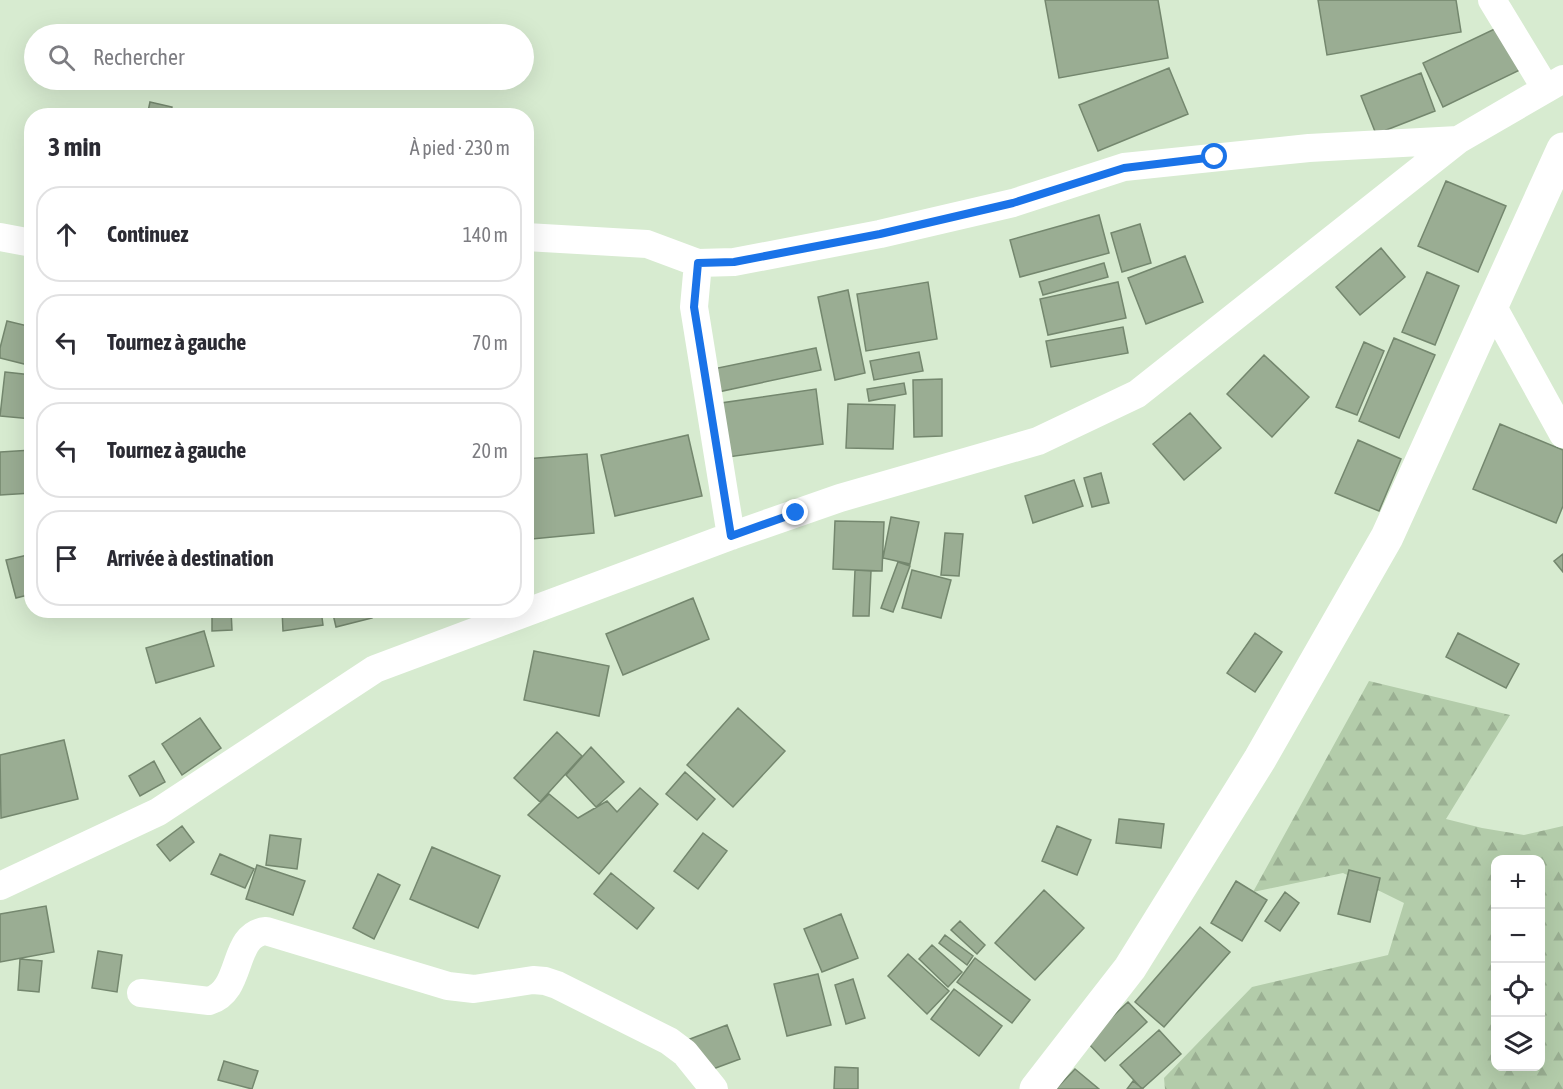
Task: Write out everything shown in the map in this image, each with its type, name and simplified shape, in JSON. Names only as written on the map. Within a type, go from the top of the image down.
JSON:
[{"type":"street","points":[[534,610],[840,498],[1038,441],[1137,394],[1458,140],[1555,84],[1492,0]]},
{"type":"street","points":[[534,237],[647,244],[698,263],[734,262],[880,234],[1013,203],[1124,168],[1310,148],[1458,140]]},
{"type":"street","points":[[1036,1089],[1130,968],[1260,759],[1387,537],[1563,149]]},
{"type":"street","points":[[0,237],[24,242]]},
{"type":"street","points":[[698,263],[694,307],[731,536]]},
{"type":"street","points":[[1493,307],[1563,434]]},
{"type":"street","points":[[0,886],[158,812],[375,669],[512,618]]},
{"type":"street","points":[[141,993],[209,1001],[218,998],[225,992],[248,939],[257,932],[266,931],[448,986],[474,989],[533,980],[557,985],[669,1041],[685,1053],[714,1089]]},
{"type":"green space","points":[[1369,681],[1510,715],[1446,819],[1524,835],[1563,826],[1563,1089],[1165,1089],[1164,1078],[1252,987],[1388,955],[1404,903],[1343,873],[1253,892]]},
{"type":"building","points":[[1045,0],[1158,0],[1168,58],[1059,78]]},
{"type":"building","points":[[1318,0],[1456,0],[1461,32],[1327,55]]},
{"type":"building","points":[[1503,25],[1524,68],[1443,107],[1423,63]]},
{"type":"building","points":[[1169,68],[1188,114],[1098,151],[1079,105]]},
{"type":"building","points":[[1421,73],[1435,111],[1376,134],[1361,96]]},
{"type":"building","points":[[150,102],[172,107],[172,108],[149,108]]},
{"type":"building","points":[[1446,181],[1506,206],[1478,272],[1418,246]]},
{"type":"building","points":[[1099,215],[1109,253],[1020,277],[1010,240]]},
{"type":"building","points":[[1140,224],[1151,263],[1122,272],[1111,233]]},
{"type":"building","points":[[1381,248],[1405,277],[1360,315],[1336,287]]},
{"type":"building","points":[[1185,256],[1203,302],[1146,324],[1128,278]]},
{"type":"building","points":[[1104,263],[1108,277],[1043,295],[1039,282]]},
{"type":"building","points":[[1427,272],[1459,286],[1435,345],[1402,332]]},
{"type":"building","points":[[928,282],[937,339],[866,351],[857,294]]},
{"type":"building","points":[[1118,282],[1126,318],[1048,335],[1040,299]]},
{"type":"building","points":[[848,290],[865,373],[835,380],[818,297]]},
{"type":"building","points":[[7,321],[24,325],[24,364],[0,358],[0,348]]},
{"type":"building","points":[[1123,327],[1128,353],[1051,367],[1046,341]]},
{"type":"building","points":[[1394,338],[1435,355],[1399,438],[1359,421]]},
{"type":"building","points":[[1364,342],[1384,351],[1357,415],[1336,407]]},
{"type":"building","points":[[816,348],[821,370],[718,392],[713,369]]},
{"type":"building","points":[[919,352],[923,371],[874,380],[870,361]]},
{"type":"building","points":[[1264,355],[1309,397],[1272,437],[1227,394]]},
{"type":"building","points":[[5,372],[24,374],[24,418],[0,416]]},
{"type":"building","points":[[942,379],[942,436],[914,437],[913,380]]},
{"type":"building","points":[[904,383],[906,394],[869,401],[867,389]]},
{"type":"building","points":[[816,389],[823,444],[728,457],[721,403]]},
{"type":"building","points":[[848,404],[895,405],[893,449],[846,448]]},
{"type":"building","points":[[1190,413],[1221,448],[1184,480],[1153,444]]},
{"type":"building","points":[[1500,424],[1563,450],[1563,506],[1556,523],[1473,489]]},
{"type":"building","points":[[688,435],[702,496],[615,516],[601,455]]},
{"type":"building","points":[[1358,440],[1401,459],[1379,511],[1335,493]]},
{"type":"building","points":[[24,450],[24,494],[0,495],[0,452]]},
{"type":"building","points":[[587,454],[594,533],[534,539],[534,458]]},
{"type":"building","points":[[1101,473],[1109,503],[1092,507],[1084,478]]},
{"type":"building","points":[[1074,480],[1083,506],[1033,523],[1025,496]]},
{"type":"building","points":[[891,517],[919,522],[910,564],[883,558]]},
{"type":"building","points":[[835,521],[884,522],[882,571],[833,569]]},
{"type":"building","points":[[945,533],[963,534],[959,576],[941,575]]},
{"type":"building","points":[[1563,554],[1563,572],[1554,561]]},
{"type":"building","points":[[24,556],[24,596],[16,598],[6,560]]},
{"type":"building","points":[[898,562],[910,566],[893,612],[881,608]]},
{"type":"building","points":[[855,570],[871,571],[869,616],[853,616]]},
{"type":"building","points":[[912,570],[951,580],[941,618],[902,608]]},
{"type":"building","points":[[693,598],[709,639],[623,675],[606,634]]},
{"type":"building","points":[[212,618],[231,618],[232,630],[212,631]]},
{"type":"building","points":[[282,618],[322,618],[323,625],[283,631]]},
{"type":"building","points":[[334,618],[372,618],[336,627]]},
{"type":"building","points":[[204,631],[214,666],[156,683],[146,648]]},
{"type":"building","points":[[1255,633],[1282,652],[1255,692],[1227,673]]},
{"type":"building","points":[[1458,633],[1519,664],[1506,688],[1446,657]]},
{"type":"building","points":[[534,651],[609,666],[599,716],[524,700]]},
{"type":"building","points":[[738,708],[785,751],[733,807],[687,765]]},
{"type":"building","points":[[200,718],[221,748],[182,775],[162,744]]},
{"type":"building","points":[[557,732],[582,756],[540,802],[514,778]]},
{"type":"building","points":[[64,740],[78,799],[1,818],[0,755]]},
{"type":"building","points":[[591,747],[624,782],[596,807],[566,775]]},
{"type":"building","points":[[154,761],[165,782],[140,796],[129,776]]},
{"type":"building","points":[[685,772],[715,799],[697,820],[666,794]]},
{"type":"building","points":[[640,788],[658,804],[599,874],[528,815],[549,794],[578,818],[607,801],[617,812]]},
{"type":"building","points":[[1119,819],[1164,824],[1161,848],[1116,843]]},
{"type":"building","points":[[182,826],[194,842],[170,861],[157,845]]},
{"type":"building","points":[[1057,826],[1091,840],[1077,875],[1042,861]]},
{"type":"building","points":[[703,833],[727,851],[698,889],[674,871]]},
{"type":"building","points":[[270,835],[301,839],[297,869],[266,865]]},
{"type":"building","points":[[432,847],[500,876],[478,928],[410,899]]},
{"type":"building","points":[[220,854],[254,869],[245,888],[211,874]]},
{"type":"building","points":[[257,865],[305,881],[293,915],[246,899]]},
{"type":"building","points":[[1349,870],[1380,878],[1370,922],[1338,914]]},
{"type":"building","points":[[611,873],[654,908],[637,929],[594,894]]},
{"type":"building","points":[[378,874],[400,885],[374,939],[353,928]]},
{"type":"building","points":[[1236,881],[1267,900],[1242,941],[1211,923]]},
{"type":"building","points":[[1044,890],[1084,928],[1035,980],[995,943]]},
{"type":"building","points":[[1285,892],[1299,903],[1280,931],[1265,921]]},
{"type":"building","points":[[46,906],[54,952],[0,962],[0,914]]},
{"type":"building","points":[[841,914],[858,958],[822,972],[804,929]]},
{"type":"building","points":[[960,921],[985,945],[977,954],[951,930]]},
{"type":"building","points":[[1200,927],[1230,952],[1164,1027],[1135,1002]]},
{"type":"building","points":[[945,935],[973,956],[967,965],[939,943]]},
{"type":"building","points":[[932,945],[962,972],[948,987],[919,959]]},
{"type":"building","points":[[98,951],[122,955],[117,992],[92,988]]},
{"type":"building","points":[[908,954],[949,991],[927,1014],[888,976]]},
{"type":"building","points":[[975,958],[1030,1000],[1012,1023],[957,982]]},
{"type":"building","points":[[20,959],[42,961],[39,992],[18,990]]},
{"type":"building","points":[[818,974],[831,1025],[787,1036],[774,984]]},
{"type":"building","points":[[853,979],[865,1018],[846,1024],[835,985]]},
{"type":"building","points":[[954,989],[1002,1026],[979,1056],[931,1019]]},
{"type":"building","points":[[1128,1002],[1147,1022],[1105,1061],[1086,1041]]},
{"type":"building","points":[[727,1025],[740,1059],[694,1076],[682,1042]]},
{"type":"building","points":[[1159,1030],[1181,1054],[1142,1089],[1120,1065]]},
{"type":"building","points":[[224,1061],[258,1071],[252,1089],[218,1080]]},
{"type":"building","points":[[835,1067],[858,1068],[858,1089],[834,1089]]},
{"type":"building","points":[[1075,1069],[1099,1089],[1056,1089]]},
{"type":"building","points":[[1133,1081],[1143,1089],[1127,1089]]},
{"type":"route","points":[[796,513],[731,536],[694,307],[698,263],[734,262],[880,234],[1013,203],[1124,168],[1215,157]]}]
